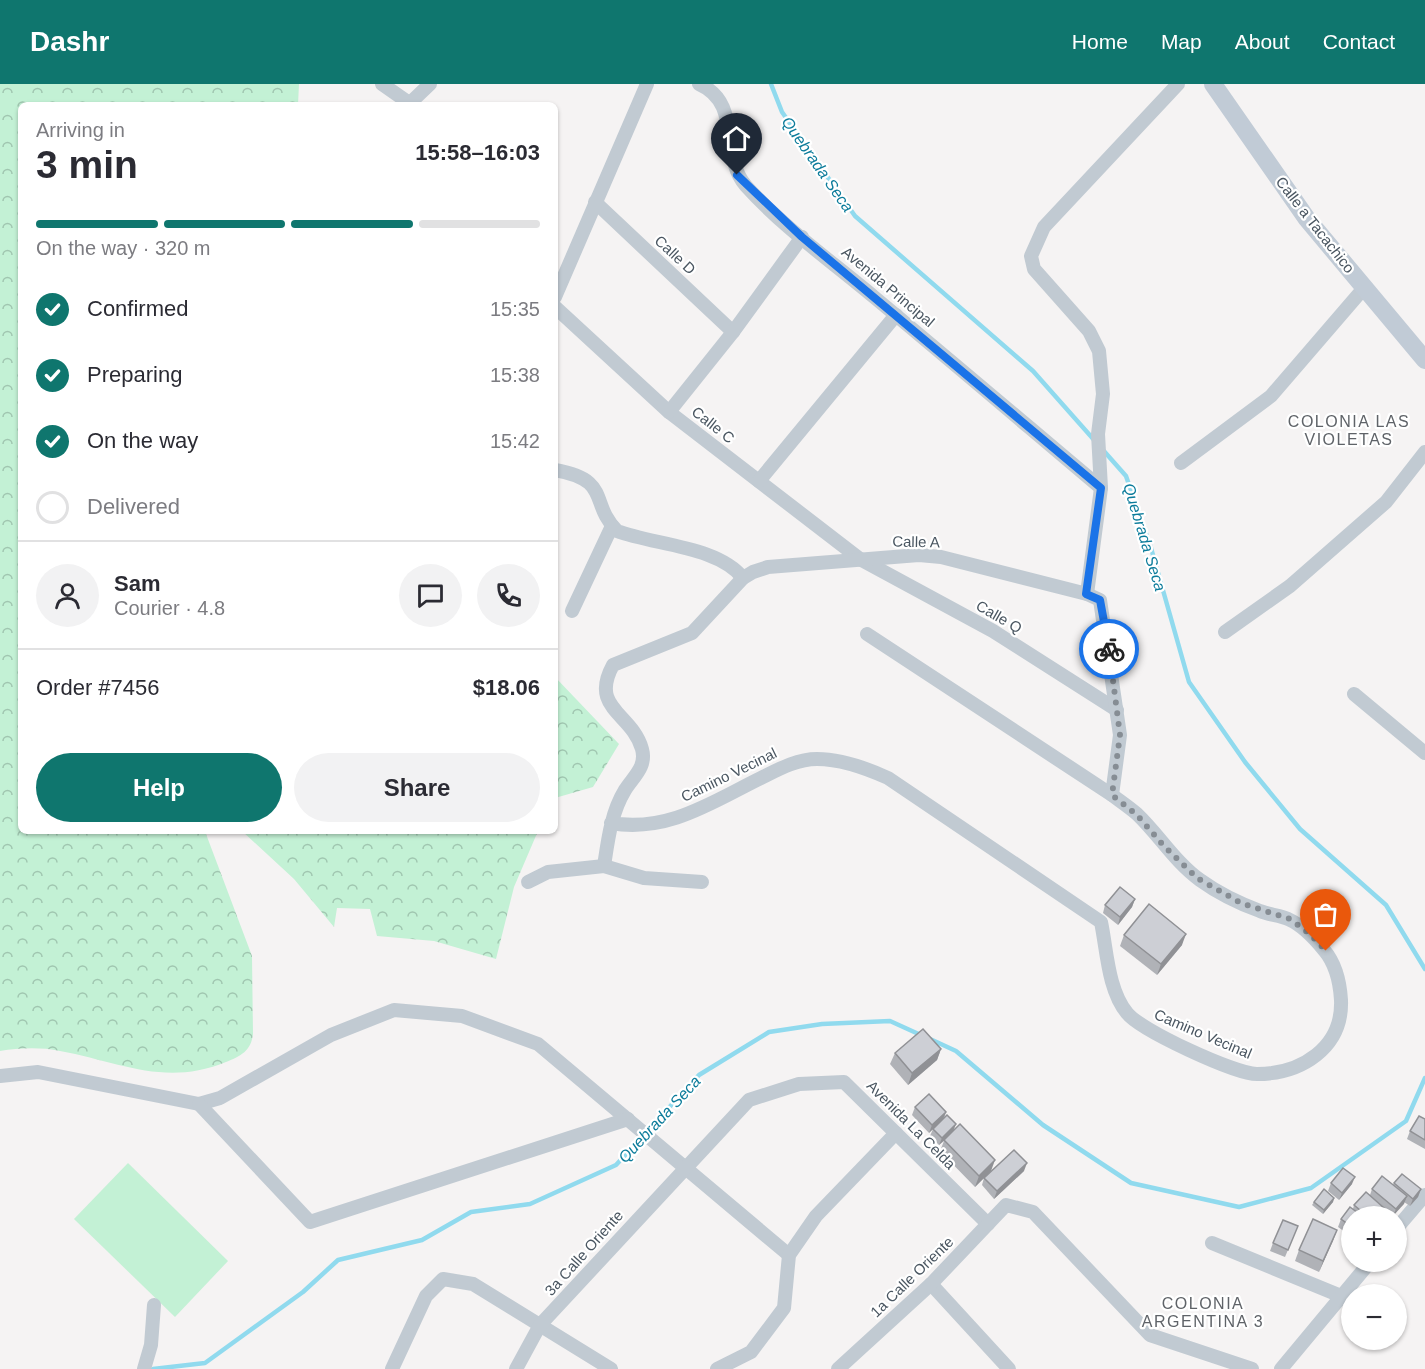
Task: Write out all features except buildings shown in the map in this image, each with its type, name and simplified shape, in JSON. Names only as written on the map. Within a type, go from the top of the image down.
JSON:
[{"type":"main road","name":"Calle a Tacachico","points":[[1213,84],[1307,219],[1425,360]]},
{"type":"street","points":[[382,84],[407,102]]},
{"type":"street","points":[[412,102],[430,84]]},
{"type":"street","points":[[558,290],[647,84]]},
{"type":"street","name":"Avenida Principal","points":[[699,84],[719,98],[727,115],[737,175],[802,237],[1101,488]]},
{"type":"street","points":[[1112,795],[1120,735],[1104,609],[1100,600],[1086,594],[1101,488],[1098,434],[1103,394],[1099,351],[1089,332],[1034,269],[1031,256],[1044,226],[1178,84]]},
{"type":"street","name":"Calle D","points":[[595,202],[733,332]]},
{"type":"street","points":[[669,412],[733,332],[802,237]]},
{"type":"street","points":[[1181,464],[1271,396],[1364,288]]},
{"type":"street","name":"Calle C","points":[[558,310],[669,412],[860,559]]},
{"type":"street","points":[[759,481],[896,315]]},
{"type":"street","points":[[1225,632],[1290,586],[1386,502],[1425,452]]},
{"type":"street","points":[[558,470],[569,472],[588,482],[596,490],[612,526],[629,536],[717,558],[736,569],[743,578],[692,633],[621,659],[613,665],[607,675],[604,688],[607,701],[636,736],[642,751],[641,768],[625,790],[611,823],[604,866]]},
{"type":"street","points":[[572,611],[612,526]]},
{"type":"street","name":"Calle A","points":[[743,578],[768,567],[919,555],[941,557],[1086,594]]},
{"type":"street","name":"Calle Q","points":[[860,559],[993,631],[1117,710]]},
{"type":"street","name":"Camino Vecinal","points":[[611,823],[634,827],[673,821],[790,763],[818,759],[861,766],[888,778],[1101,922],[1116,995],[1127,1014],[1149,1032],[1255,1074],[1285,1070],[1322,1053],[1336,1034],[1341,1014],[1337,973],[1326,951],[1311,935],[1290,919],[1262,912],[1231,898],[1197,878],[1163,845],[1137,815],[1112,795],[867,634]]},
{"type":"street","points":[[1354,694],[1422,745]]},
{"type":"street","points":[[528,882],[548,872],[604,866],[644,878],[702,882]]},
{"type":"street","points":[[0,1076],[38,1072],[199,1104],[220,1098],[331,1035],[394,1010],[462,1016],[538,1044],[789,1255]]},
{"type":"street","name":"Avenida La Celda","points":[[685,1167],[749,1100],[800,1084],[844,1082],[988,1224]]},
{"type":"street","points":[[199,1104],[310,1222],[627,1119]]},
{"type":"street","points":[[717,1369],[751,1352],[784,1308],[789,1255],[816,1215],[896,1133]]},
{"type":"street","name":"3a Calle Oriente","points":[[516,1369],[540,1325],[685,1167]]},
{"type":"street","points":[[1407,1216],[1425,1195]]},
{"type":"street","name":"1a Calle Oriente","points":[[838,1369],[931,1284],[1006,1205],[1033,1212],[1150,1335],[1252,1369]]},
{"type":"street","points":[[1212,1244],[1341,1296],[1281,1369]]},
{"type":"street","points":[[1351,1284],[1361,1272]]},
{"type":"street","points":[[392,1369],[426,1296],[443,1279],[473,1284],[611,1369]]},
{"type":"street","points":[[931,1284],[1009,1369]]},
{"type":"street","points":[[144,1369],[151,1345],[154,1305]]},
{"type":"green space","points":[[0,84],[299,84],[298,102],[18,102],[18,834],[206,834],[252,956],[253,1034],[248,1049],[241,1055],[204,1069],[183,1072],[143,1070],[52,1050],[30,1048],[0,1051]]},
{"type":"green space","points":[[558,680],[619,744],[593,787],[558,797]]},
{"type":"green space","points":[[245,834],[537,834],[514,887],[496,959],[434,941],[377,936],[370,909],[337,908],[334,927],[294,879]]},
{"type":"green space","points":[[128,1163],[228,1261],[175,1317],[74,1219]]},
{"type":"waterway","name":"Quebrada Seca","points":[[771,84],[782,112],[855,216],[1033,371],[1095,441]]},
{"type":"waterway","name":"Quebrada Seca","points":[[1103,450],[1126,476],[1151,548],[1189,682],[1245,762],[1300,829],[1386,905],[1425,969]]},
{"type":"waterway","name":"Quebrada Seca","points":[[153,1369],[205,1363],[303,1292],[338,1260],[422,1240],[471,1212],[530,1204],[616,1165],[699,1075],[769,1032],[822,1024],[890,1021],[923,1036]]},
{"type":"waterway","name":"Quebrada Seca","points":[[930,1039],[956,1051],[1043,1125],[1131,1183],[1239,1207],[1311,1188],[1406,1121],[1425,1078]]},
{"type":"way so far","points":[[1109,649],[1120,735],[1112,795],[1137,815],[1163,845],[1197,878],[1221,894],[1241,903],[1262,912],[1290,919],[1311,935],[1326,951]]},
{"type":"district","name":"COLONIA LAS VIOLETAS","points":[[1349,430]]},
{"type":"district","name":"COLONIA ARGENTINA 3","points":[[1203,1312]]},
{"type":"route","points":[[737,175],[802,237],[1101,488],[1086,594],[1100,600],[1104,609],[1109,649]]}]
